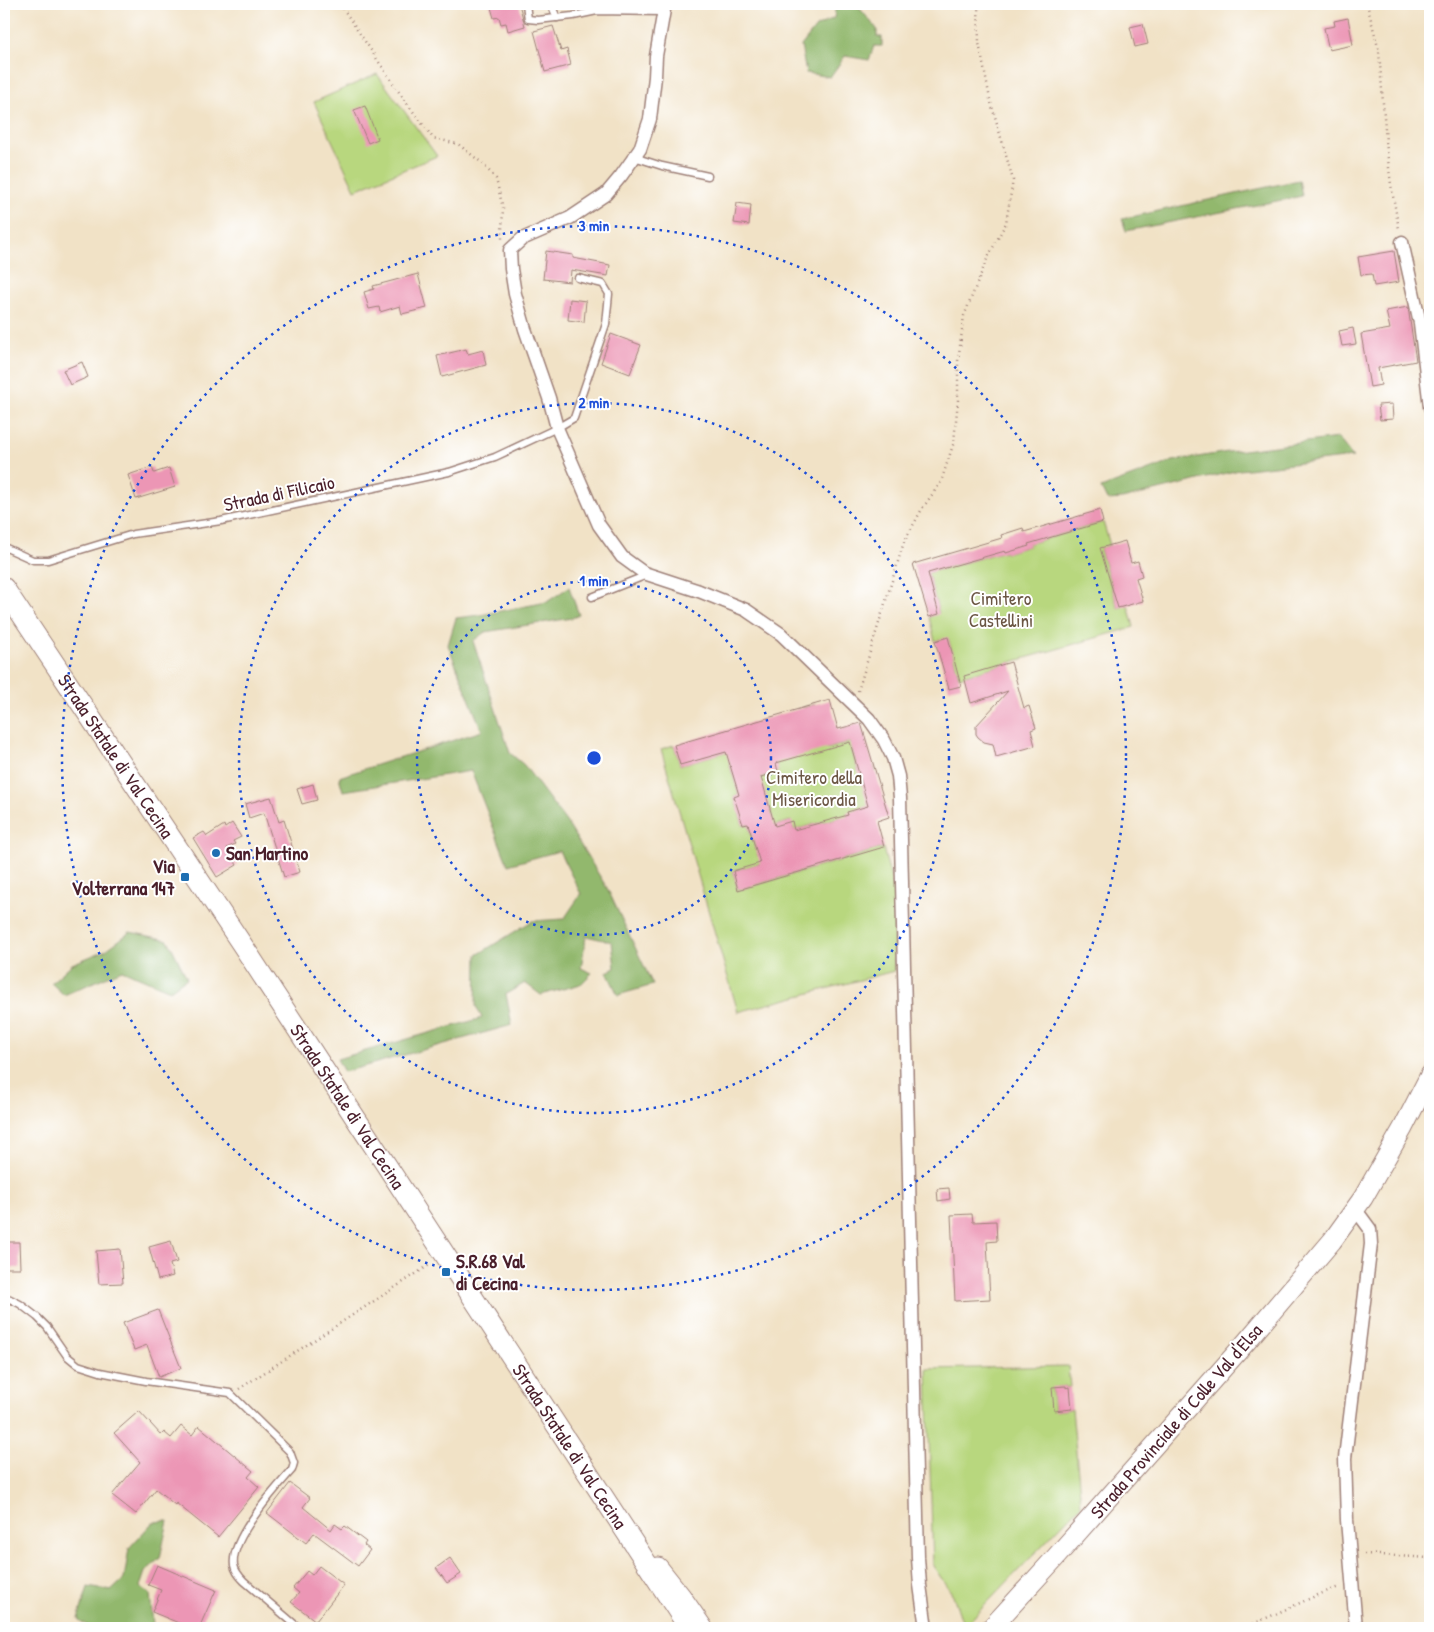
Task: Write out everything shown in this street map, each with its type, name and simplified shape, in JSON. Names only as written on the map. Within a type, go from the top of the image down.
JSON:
[{"type":"main road","name":"Strada Statale di Val Cecina","points":[[4,588],[250,957],[689,1628]]},
{"type":"main road","name":"Strada Provinciale di Colle Val d'Elsa","points":[[991,1628],[1049,1565],[1332,1242],[1356,1210],[1430,1075]]},
{"type":"main road","points":[[616,1518],[669,1580],[704,1628]]},
{"type":"street","points":[[664,8],[656,56],[650,119],[640,149],[606,194],[570,218],[522,239],[510,250],[510,269],[515,294],[557,428],[599,524],[622,557],[644,573],[699,590],[726,601],[746,610],[764,622],[792,644],[869,719],[884,740],[893,758],[898,776],[900,798],[918,1558],[926,1628]]},
{"type":"street","points":[[1402,242],[1420,323],[1430,407]]},
{"type":"street","points":[[1356,1210],[1370,1230],[1371,1244],[1345,1458],[1346,1499],[1356,1628]]},
{"type":"lane","points":[[526,4],[528,19],[538,20],[597,11],[664,8]]},
{"type":"lane","points":[[551,4],[557,18]]},
{"type":"lane","points":[[634,157],[662,166],[708,176]]},
{"type":"lane","name":"Strada di Filicaio","points":[[4,547],[33,560],[48,560],[133,534],[221,521],[449,472],[495,457],[557,428],[574,418],[606,324],[608,294],[603,284],[578,278]]},
{"type":"lane","points":[[592,596],[648,574]]},
{"type":"lane","points":[[4,1296],[20,1304],[37,1317],[47,1327],[67,1356],[78,1364],[100,1372],[146,1381],[230,1393],[286,1448],[292,1456],[294,1463],[292,1470],[264,1502],[248,1526],[237,1548],[234,1565],[244,1581],[299,1628]]},
{"type":"path","points":[[340,4],[403,98],[433,138],[458,144],[482,162],[496,178],[504,208],[503,242],[510,250]]},
{"type":"path","points":[[853,704],[904,542],[922,509],[940,482],[954,442],[958,400],[958,361],[964,316],[986,259],[1006,223],[1013,180],[990,99],[979,43],[978,4]]},
{"type":"path","points":[[1367,4],[1379,51],[1391,185],[1402,242]]},
{"type":"path","points":[[230,1393],[244,1386],[444,1255]]},
{"type":"path","points":[[1350,1554],[1430,1558]]},
{"type":"path","points":[[1244,1628],[1320,1594],[1352,1584]]},
{"type":"green space","points":[[836,4],[856,4],[877,29],[877,37],[882,37],[882,46],[874,46],[869,60],[845,56],[830,77],[806,73],[801,46],[816,27],[834,18]]},
{"type":"green space","points":[[377,74],[437,156],[355,190],[314,102]]},
{"type":"green space","points":[[1299,180],[1302,196],[1126,231],[1122,219]]},
{"type":"green space","points":[[1338,438],[1353,457],[1239,470],[1122,499],[1107,500],[1101,488],[1173,461]]},
{"type":"green space","name":"Cimitero Castellini","points":[[1103,522],[1110,545],[1100,549],[1118,608],[1128,605],[1134,627],[959,677],[948,638],[935,641],[929,617],[939,613],[928,573],[1005,551],[1006,553],[1029,546],[1028,544]]},
{"type":"green space","points":[[569,587],[579,615],[572,618],[485,632],[473,641],[510,753],[524,765],[567,823],[607,888],[653,985],[618,995],[607,972],[615,968],[612,942],[586,936],[581,968],[592,973],[581,984],[541,995],[525,983],[506,994],[512,1025],[344,1072],[337,1059],[482,1018],[476,1006],[477,955],[532,921],[564,919],[581,894],[559,851],[508,865],[471,771],[343,791],[339,777],[482,731],[448,645],[456,618],[547,602]]},
{"type":"green space","name":"Cimitero della Misericordia","points":[[815,704],[827,749],[850,742],[858,771],[874,766],[876,772],[860,777],[869,806],[847,813],[852,828],[878,829],[733,871],[738,890],[883,848],[894,890],[894,971],[738,1012],[661,749],[674,745],[680,765],[809,728],[804,707]],"holes":[[[729,763],[776,763],[778,772],[759,778],[771,812],[773,826],[791,821],[794,830],[840,817],[844,831],[758,856],[748,824],[743,825],[734,797],[739,795]]]},
{"type":"green space","points":[[130,932],[168,940],[187,978],[170,990],[122,970],[64,995],[51,983],[72,964],[106,950]]},
{"type":"green space","points":[[1068,1366],[1070,1387],[1052,1388],[1054,1411],[1072,1409],[1081,1505],[964,1627],[953,1595],[933,1566],[927,1369]]},
{"type":"green space","points":[[168,1521],[160,1558],[145,1572],[140,1587],[150,1594],[152,1628],[90,1628],[78,1619],[88,1587],[111,1591],[124,1579],[129,1548],[153,1522]]},
{"type":"building","points":[[490,4],[519,4],[525,26],[508,31],[506,23],[501,24],[499,17],[494,18]]},
{"type":"building","points":[[1348,18],[1353,45],[1329,50],[1324,28],[1335,26],[1334,21]]},
{"type":"building","points":[[1143,24],[1148,44],[1135,47],[1130,27]]},
{"type":"building","points":[[553,26],[561,51],[567,49],[571,65],[545,72],[534,31]]},
{"type":"building","points":[[365,106],[378,139],[368,143],[354,110]]},
{"type":"building","points":[[737,203],[751,205],[749,225],[734,223]]},
{"type":"building","points":[[546,251],[573,255],[573,258],[610,265],[608,276],[571,270],[570,282],[543,279]]},
{"type":"building","points":[[1394,251],[1399,282],[1374,286],[1372,274],[1361,275],[1358,257]]},
{"type":"building","points":[[418,274],[427,308],[402,314],[400,306],[380,312],[379,307],[369,309],[364,292],[374,289],[373,286]]},
{"type":"building","points":[[570,299],[586,301],[584,322],[568,320]]},
{"type":"building","points":[[1408,307],[1416,361],[1378,368],[1381,385],[1370,387],[1361,334],[1390,329],[1386,311]]},
{"type":"building","points":[[1353,328],[1356,344],[1342,346],[1339,331]]},
{"type":"building","points":[[611,334],[641,345],[630,374],[601,363]]},
{"type":"building","points":[[466,349],[468,354],[483,350],[486,365],[442,377],[437,356]]},
{"type":"building","points":[[82,362],[88,377],[70,385],[63,370]]},
{"type":"building","points":[[1392,404],[1393,419],[1380,420],[1378,405]]},
{"type":"building","points":[[152,467],[154,473],[169,468],[175,487],[136,499],[128,475]]},
{"type":"building","points":[[1100,510],[1103,522],[1028,544],[1029,546],[1006,553],[1005,551],[928,573],[939,614],[929,617],[913,564],[1002,538],[1001,535],[1023,528],[1024,532]]},
{"type":"building","points":[[1125,541],[1131,563],[1138,561],[1142,576],[1136,578],[1143,601],[1118,608],[1100,548]]},
{"type":"building","points":[[948,637],[961,686],[949,689],[935,641]]},
{"type":"building","points":[[1011,662],[1024,708],[1029,706],[1036,728],[1031,730],[1035,746],[996,757],[993,744],[984,742],[978,737],[976,726],[1008,691],[971,703],[964,676]]},
{"type":"building","points":[[830,700],[838,729],[861,723],[889,817],[877,821],[884,847],[738,890],[733,871],[760,863],[748,824],[743,825],[734,797],[739,795],[726,752],[680,765],[674,745]],"holes":[[[850,742],[868,806],[847,812],[848,815],[794,830],[792,821],[775,826],[761,777],[778,772],[776,763]]]},
{"type":"building","points":[[313,784],[317,800],[302,804],[297,789]]},
{"type":"building","points":[[271,797],[279,822],[284,820],[300,872],[284,877],[264,813],[249,818],[245,804]]},
{"type":"building","name":"San Martino","points":[[232,823],[241,837],[233,841],[235,844],[227,848],[237,865],[217,877],[193,838],[204,832],[207,836],[224,825],[225,828]]},
{"type":"building","points":[[949,1188],[950,1199],[938,1201],[937,1189]]},
{"type":"building","points":[[972,1214],[973,1222],[996,1221],[997,1241],[987,1242],[990,1299],[955,1301],[951,1215]]},
{"type":"building","points":[[171,1241],[177,1262],[170,1264],[173,1276],[158,1280],[149,1247]]},
{"type":"building","points":[[4,1242],[19,1242],[20,1268],[4,1268]]},
{"type":"building","points":[[120,1249],[123,1283],[99,1284],[96,1251]]},
{"type":"building","points":[[158,1310],[181,1368],[159,1377],[147,1345],[134,1350],[123,1323]]},
{"type":"building","points":[[1066,1386],[1066,1388],[1070,1387],[1072,1409],[1054,1411],[1052,1387]]},
{"type":"building","points":[[139,1411],[161,1435],[164,1432],[171,1438],[181,1426],[192,1435],[199,1426],[253,1471],[248,1477],[259,1487],[218,1537],[156,1489],[136,1514],[112,1495],[140,1462],[114,1433]]},
{"type":"building","points":[[290,1483],[310,1498],[303,1507],[331,1530],[335,1524],[342,1529],[345,1526],[366,1542],[364,1545],[370,1550],[358,1566],[314,1533],[306,1543],[267,1513]]},
{"type":"building","points":[[450,1558],[461,1574],[447,1583],[436,1568]]},
{"type":"building","points":[[157,1565],[216,1590],[199,1628],[191,1628],[152,1612],[161,1590],[148,1585]]},
{"type":"building","points":[[319,1566],[344,1585],[316,1621],[291,1602],[299,1593],[293,1588],[307,1571],[312,1575]]},
{"type":"place","name":"San Martino","points":[[216,853]]},
{"type":"place","name":"Via Volterrana 147","points":[[185,877]]},
{"type":"place","name":"S.R.68 Val di Cecina","points":[[446,1272]]}]
